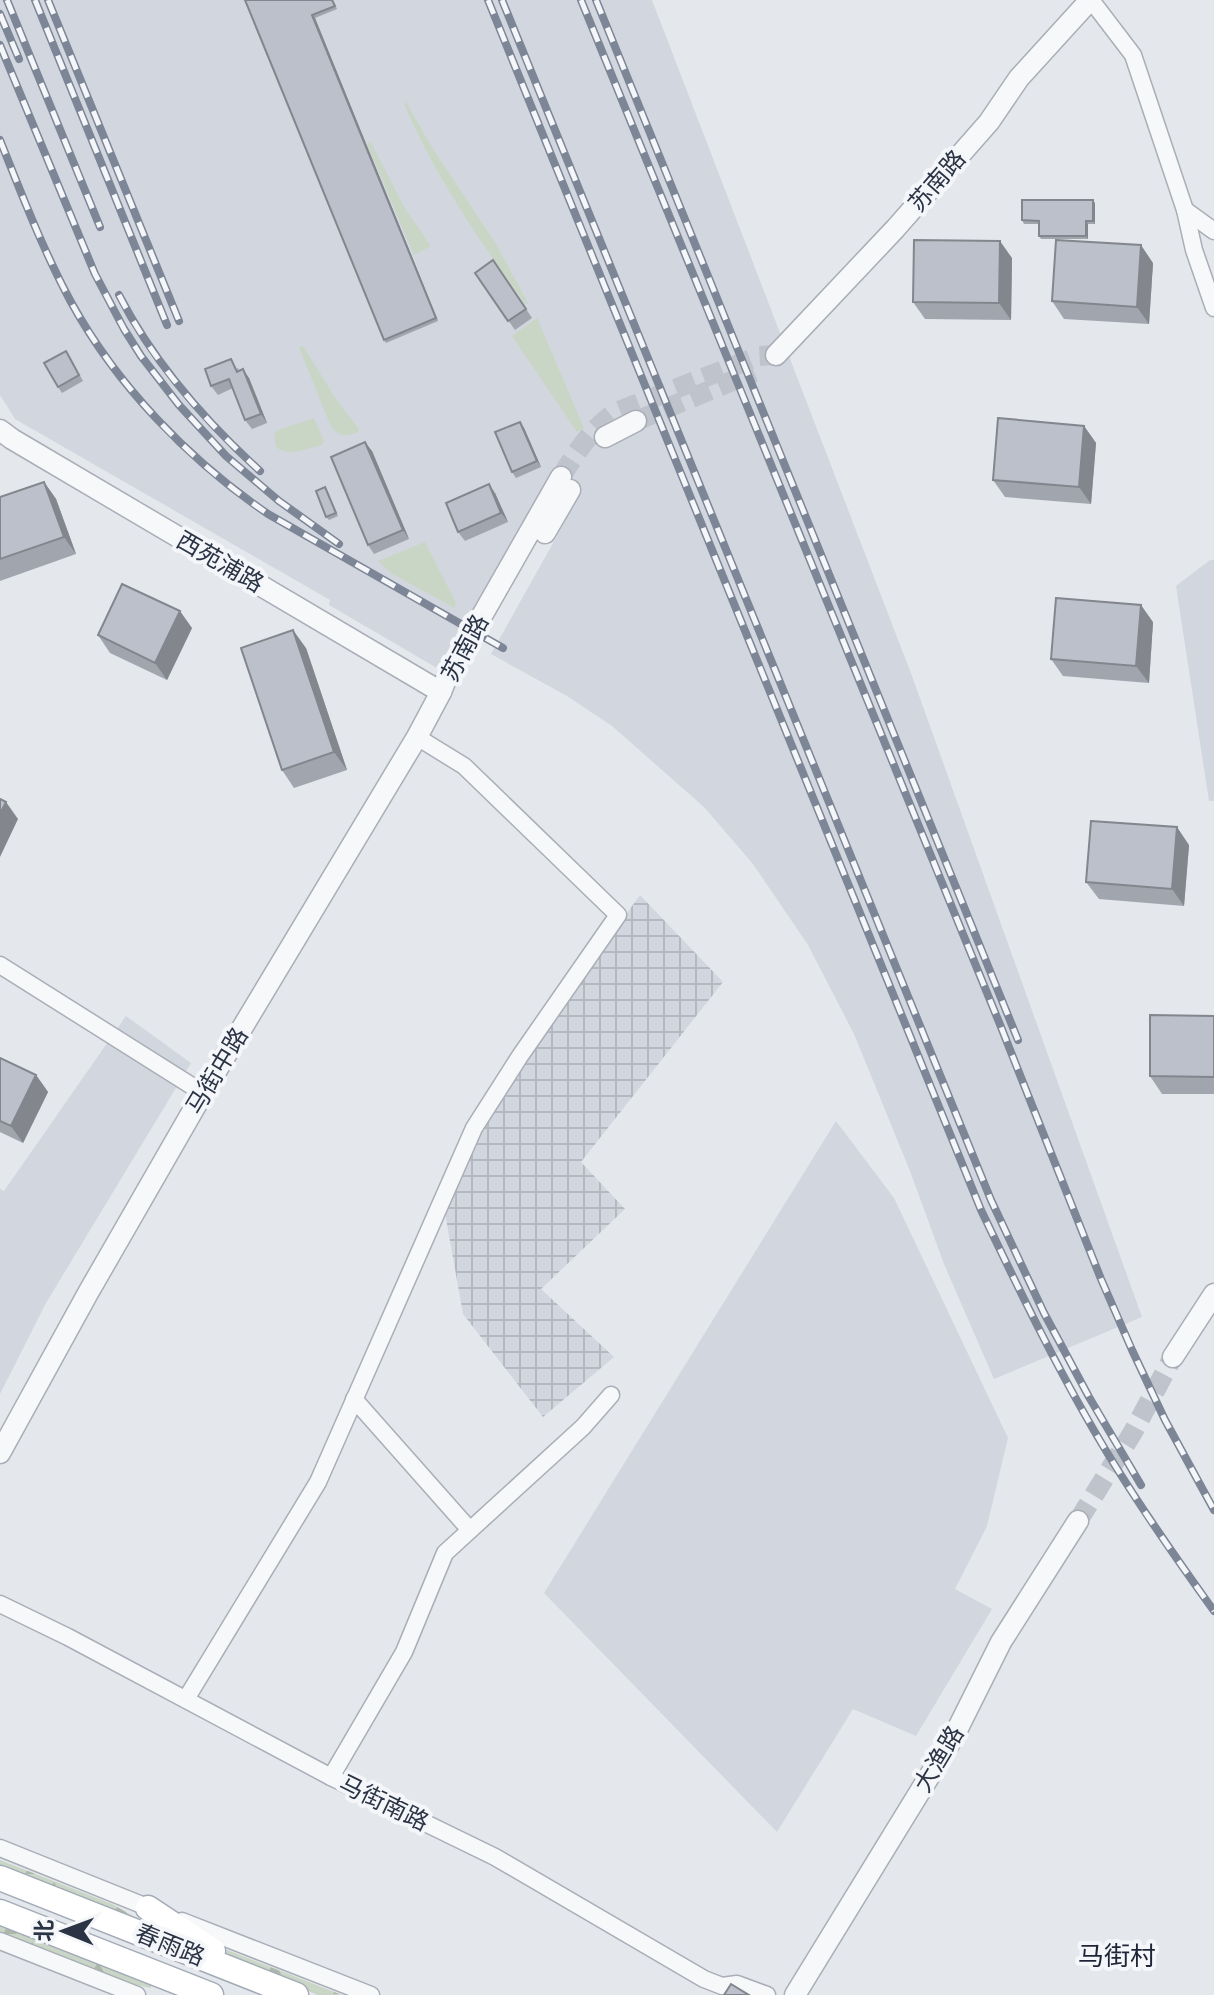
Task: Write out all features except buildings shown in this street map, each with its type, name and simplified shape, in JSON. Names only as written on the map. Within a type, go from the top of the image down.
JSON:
[{"type":"main road","name":"春雨路","points":[[0,1878],[296,1995]]},
{"type":"main road","points":[[148,1908],[251,1977]]},
{"type":"main road","name":"春雨路","points":[[0,1912],[211,1995]]},
{"type":"street","points":[[1090,0],[1133,55],[1214,308]]},
{"type":"street","name":"苏南路","points":[[776,355],[895,229],[989,122],[1019,78],[1090,0]]},
{"type":"street","points":[[1185,210],[1214,231]]},
{"type":"street","points":[[605,437],[636,421]]},
{"type":"street","name":"西苑浦路","points":[[0,430],[441,692]]},
{"type":"street","name":"苏南路","points":[[441,692],[447,677],[565,484]]},
{"type":"street","name":"马街中路","points":[[0,1453],[203,1093],[441,692]]},
{"type":"street","points":[[186,1699],[318,1482],[474,1128],[618,915],[464,766],[417,737]]},
{"type":"street","points":[[0,965],[203,1093]]},
{"type":"street","points":[[1173,1357],[1214,1294]]},
{"type":"street","points":[[331,1777],[404,1652],[445,1553],[583,1427],[611,1395]]},
{"type":"street","points":[[354,1399],[470,1530]]},
{"type":"street","name":"大渔路","points":[[795,1995],[954,1736],[1001,1642],[1078,1521]]},
{"type":"street","name":"马街南路","points":[[0,1604],[331,1777],[495,1857],[704,1979],[722,1986],[737,1984],[767,1995]]},
{"type":"street","points":[[0,1848],[371,1995]]},
{"type":"street","points":[[0,1941],[137,1995]]},
{"type":"shaded area","points":[[0,0],[652,0],[912,676],[1142,1317],[994,1379],[944,1264],[854,1034],[808,945],[753,864],[704,807],[612,726],[567,696],[491,654],[576,502],[557,469],[437,668],[329,605],[330,600],[15,419],[0,395]]},
{"type":"shaded area","points":[[1214,560],[1214,801],[1209,801],[1176,586]]},
{"type":"shaded area","points":[[640,895],[723,982],[581,1162],[625,1209],[541,1289],[614,1357],[543,1417],[463,1314],[445,1213],[486,1123],[544,1029]]},
{"type":"shaded area","points":[[126,1016],[191,1063],[46,1303],[0,1394],[0,1189],[4,1191]]},
{"type":"shaded area","points":[[836,1121],[894,1198],[1008,1438],[987,1526],[955,1589],[992,1609],[916,1736],[853,1709],[777,1832],[544,1593]]},
{"type":"green space","points":[[406,102],[431,146],[496,244],[528,303],[526,305],[444,183],[416,131],[404,104]]},
{"type":"green space","points":[[371,142],[404,207],[431,246],[414,255],[367,144]]},
{"type":"green space","points":[[537,318],[584,428],[577,432],[512,336]]},
{"type":"green space","points":[[303,346],[359,429],[358,432],[343,435],[331,427],[299,347]]},
{"type":"green space","points":[[314,418],[324,441],[322,445],[292,452],[276,447],[274,433]]},
{"type":"green space","points":[[425,542],[456,603],[454,608],[391,573],[378,561]]},
{"type":"green space","points":[[0,1860],[112,1904],[149,1925],[0,1869]]},
{"type":"green space","points":[[0,1926],[151,1985],[151,1988],[116,1981],[0,1935]]},
{"type":"green space","points":[[227,1950],[342,1995],[318,1995],[253,1969],[226,1953]]},
{"type":"tunnel","points":[[561,477],[584,442],[614,413],[759,356],[776,355]]},
{"type":"tunnel","points":[[636,421],[754,372]]},
{"type":"tunnel","points":[[1078,1521],[1133,1432],[1173,1357]]},
{"type":"railway","points":[[7,0],[100,227]]},
{"type":"railway","points":[[35,0],[167,325]]},
{"type":"railway","points":[[48,0],[179,321]]},
{"type":"railway","points":[[488,0],[981,1210],[1093,1429],[1148,1517],[1214,1611]]},
{"type":"railway","points":[[502,0],[991,1200],[1044,1313],[1141,1485]]},
{"type":"railway","points":[[581,0],[1101,1279],[1165,1420],[1214,1510]]},
{"type":"railway","points":[[596,0],[1018,1040]]},
{"type":"railway","points":[[0,14],[19,59]]},
{"type":"railway","points":[[0,45],[95,274],[141,356],[179,405],[226,456],[279,501],[339,544]]},
{"type":"railway","points":[[0,140],[42,242],[71,302],[110,363],[157,419],[210,470],[268,514],[503,648]]},
{"type":"railway","points":[[119,295],[164,367],[219,432],[260,471]]},
{"type":"district","name":"马街村","points":[[1117,1956]]}]
